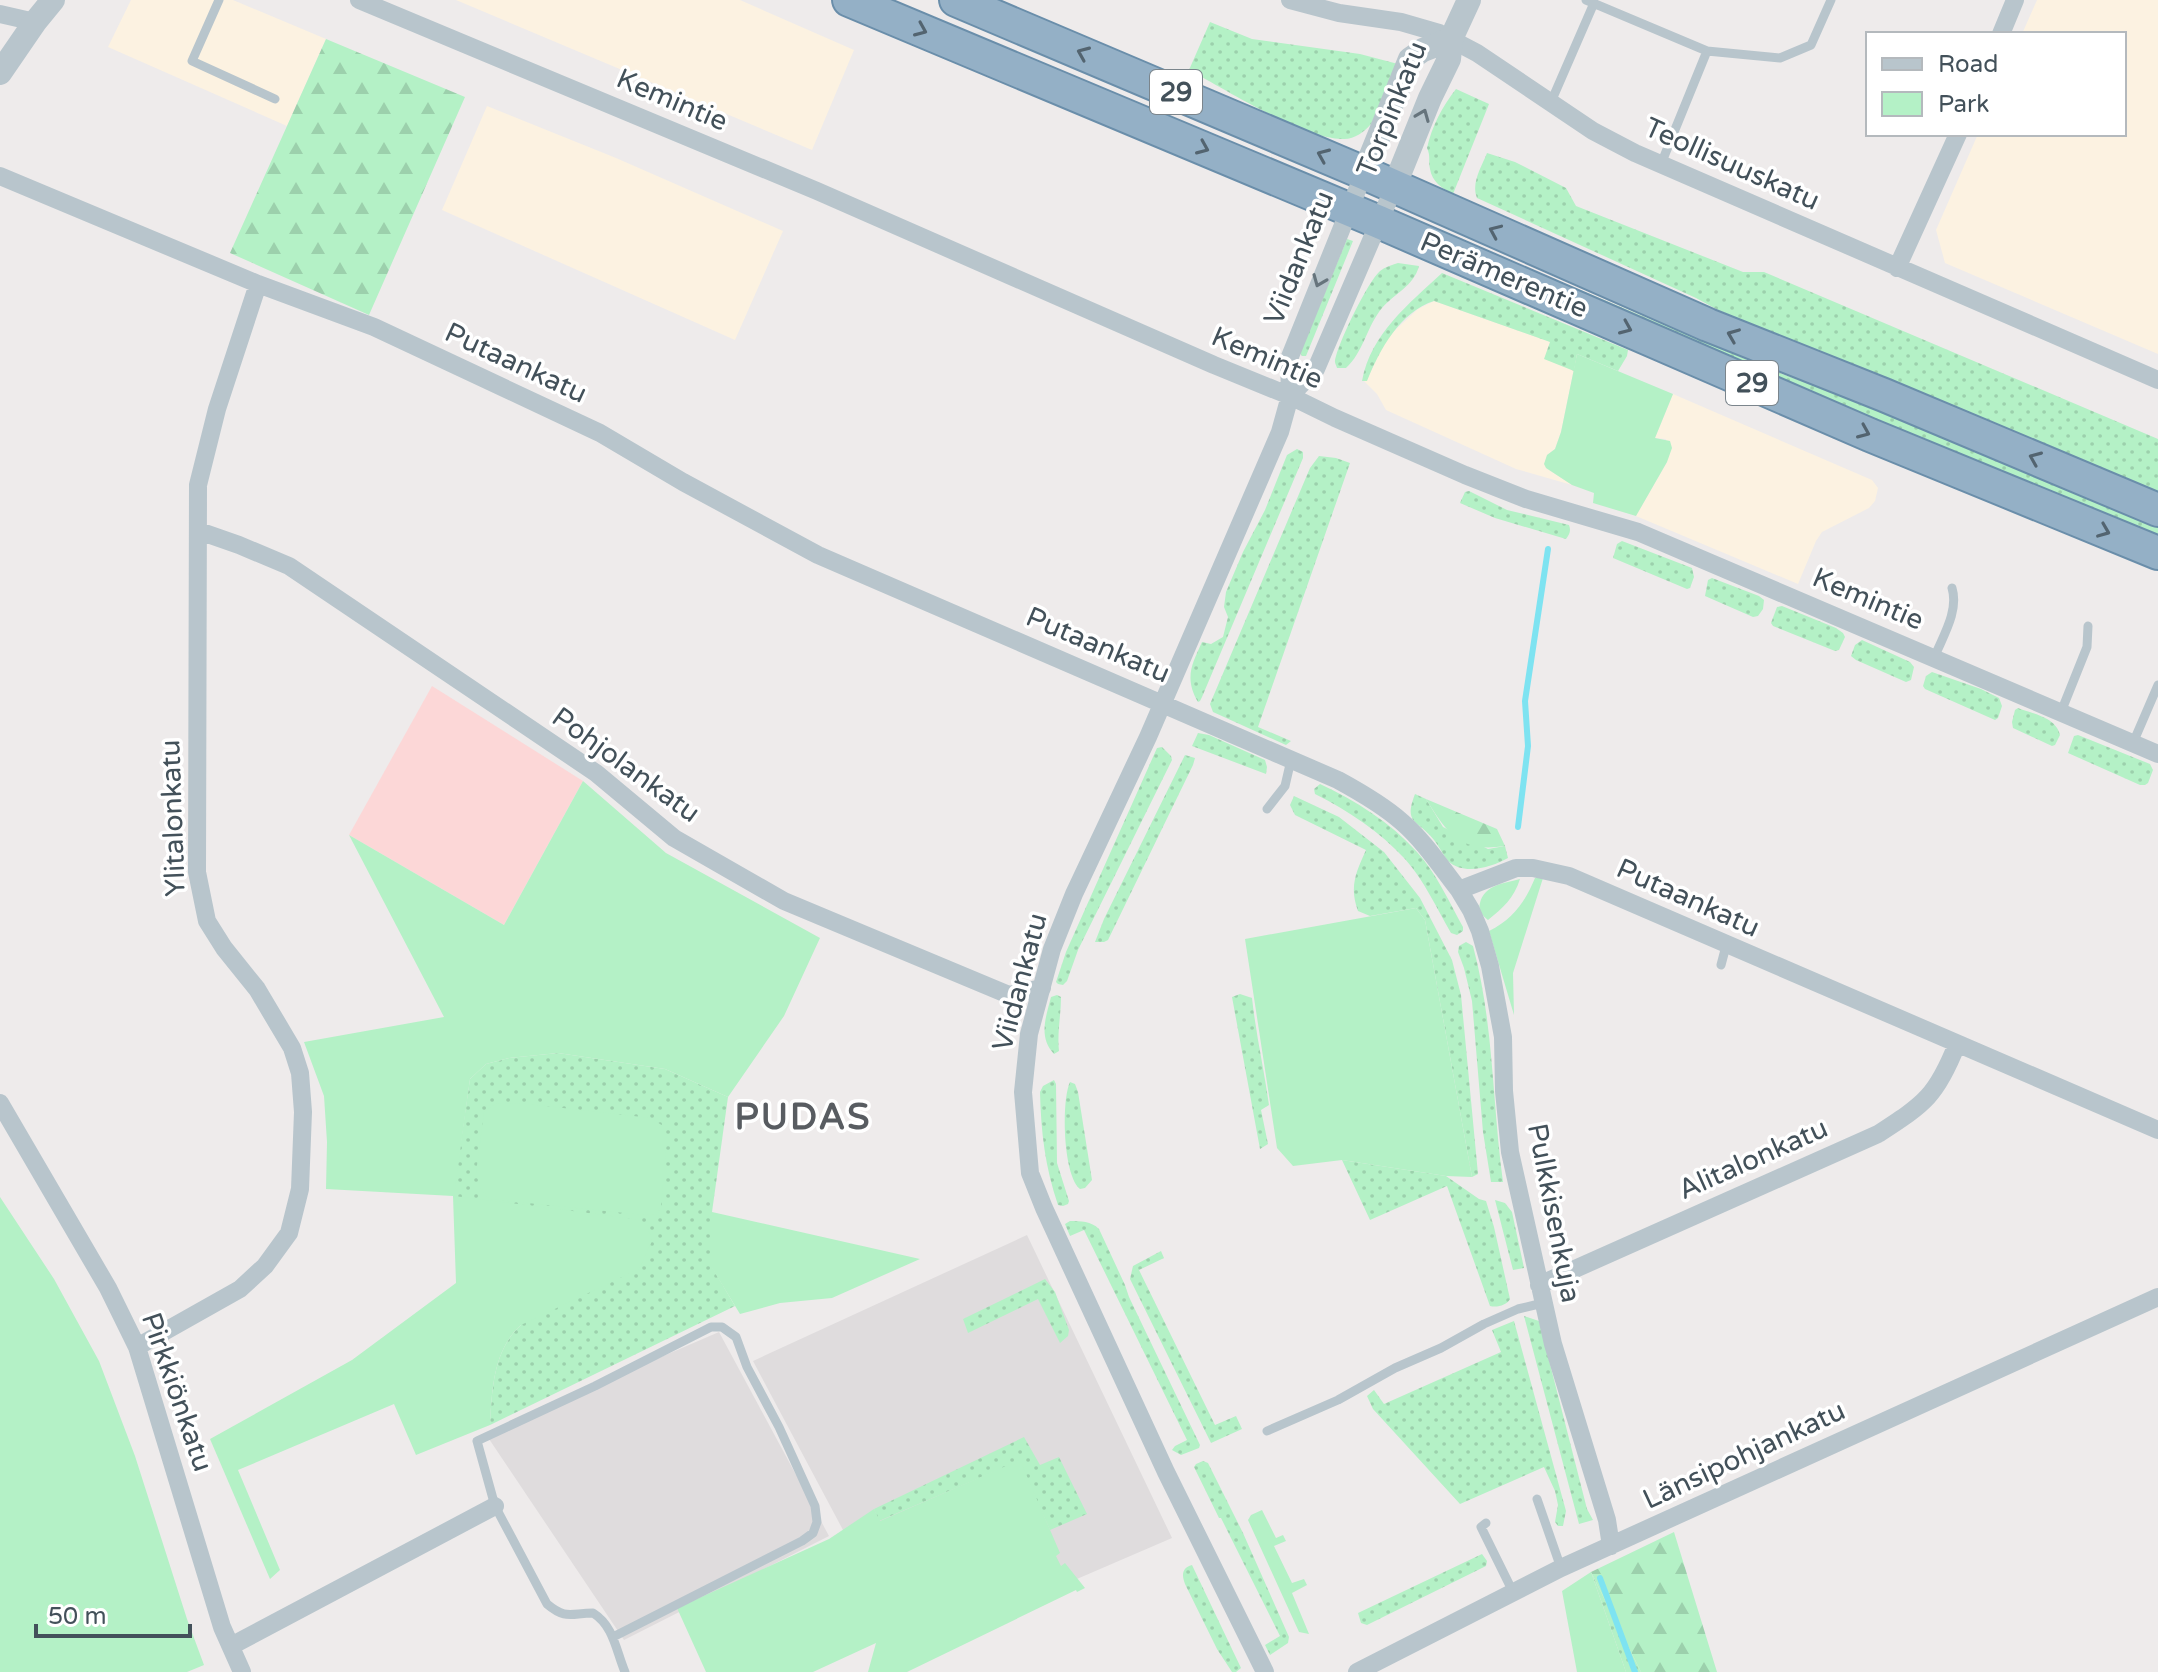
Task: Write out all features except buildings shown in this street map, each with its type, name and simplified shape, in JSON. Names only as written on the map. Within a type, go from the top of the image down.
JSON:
[{"type":"highway","name":"Perämerentie","points":[[849,0],[1708,325],[2158,510]]},
{"type":"highway","name":"Perämerentie","points":[[956,0],[1356,190]]},
{"type":"highway","name":"Perämerentie","points":[[1387,203],[1870,435],[2158,553]]},
{"type":"street","points":[[0,73],[53,0]]},
{"type":"street","name":"Kemintie","points":[[359,0],[817,191],[1492,486],[1638,532],[2158,754]]},
{"type":"street","name":"Teollisuuskatu","points":[[1290,0],[1339,13],[1401,22],[1439,33],[1496,65],[1593,131],[1661,164],[2158,380]]},
{"type":"street","name":"Torpinkatu","points":[[1387,203],[1449,59],[1451,39],[1469,0]]},
{"type":"street","points":[[2002,32],[2015,0]]},
{"type":"street","points":[[0,14],[35,22]]},
{"type":"street","name":"Torpinkatu","points":[[1356,190],[1410,59],[1451,39]]},
{"type":"street","points":[[1897,268],[1957,136]]},
{"type":"street","name":"Putaankatu","points":[[0,176],[258,284],[374,327],[600,433],[818,555],[1338,780],[1402,822],[1429,850],[1459,890],[1516,868],[1533,868],[1569,876],[2158,1130]]},
{"type":"street","name":"Viidankatu","points":[[1265,1672],[1166,1472],[1058,1241],[1030,1173],[1023,1092],[1029,1034],[1052,949],[1280,432],[1290,396],[1289,359],[1356,190]]},
{"type":"street","name":"Viidankatu","points":[[1290,396],[1316,369],[1387,203]]},
{"type":"street","name":"Ylitalonkatu","points":[[137,1347],[240,1289],[265,1266],[289,1233],[300,1189],[303,1112],[300,1073],[292,1048],[257,989],[207,921],[197,872],[198,485],[217,409],[258,284]]},
{"type":"street","name":"Pohjolankatu","points":[[199,531],[289,566],[596,773],[674,838],[784,901],[1009,995],[1042,988]]},
{"type":"street","name":"Pulkkisenkuja","points":[[1459,890],[1480,931],[1490,966],[1503,1037],[1510,1152],[1553,1344],[1607,1520],[1611,1546]]},
{"type":"street","name":"Alitalonkatu","points":[[1541,1294],[1878,1134],[1916,1110],[1932,1094],[1957,1044]]},
{"type":"street","name":"Pirkkiönkatu","points":[[0,1103],[108,1288],[137,1347],[222,1627],[242,1672]]},
{"type":"street","name":"Länsipohjankatu","points":[[1357,1672],[1561,1568],[2158,1297]]},
{"type":"street","points":[[231,1646],[495,1506]]},
{"type":"lane","points":[[219,0],[192,61],[275,99]]},
{"type":"lane","points":[[1551,102],[1590,2],[1707,51],[1780,58],[1811,45],[1831,0]]},
{"type":"lane","points":[[1661,164],[1707,51]]},
{"type":"lane","points":[[1934,658],[1954,609],[1952,588]]},
{"type":"lane","points":[[2061,712],[2087,647],[2088,626]]},
{"type":"lane","points":[[2133,743],[2158,685]]},
{"type":"lane","points":[[1267,809],[1285,786],[1291,760]]},
{"type":"lane","points":[[1721,965],[1726,946]]},
{"type":"lane","points":[[1267,1431],[1338,1400],[1395,1368],[1518,1309],[1541,1294]]},
{"type":"lane","points":[[613,1637],[802,1541],[813,1533],[817,1522],[815,1506],[747,1367],[736,1337],[722,1327],[711,1327],[477,1441],[495,1506],[547,1604],[567,1616],[593,1613],[607,1624],[625,1672]]},
{"type":"lane","points":[[1537,1499],[1561,1568]]},
{"type":"lane","points":[[1486,1523],[1481,1527],[1513,1592]]},
{"type":"shaded area","points":[[131,0],[233,0],[326,39],[287,126],[108,47]]},
{"type":"shaded area","points":[[456,0],[740,0],[854,50],[812,150]]},
{"type":"shaded area","points":[[2037,0],[2158,0],[2158,354],[1945,263],[1936,230],[1977,136],[2126,136],[2126,32],[2023,32]]},
{"type":"shaded area","points":[[487,106],[783,231],[735,340],[442,210]]},
{"type":"shaded area","points":[[1434,301],[1577,354],[1561,432],[1555,449],[1547,455],[1546,468],[1572,485],[1516,469],[1386,410],[1377,394],[1364,381],[1390,335],[1418,309]]},
{"type":"shaded area","points":[[1673,394],[1872,480],[1878,488],[1875,501],[1869,508],[1822,532],[1798,584],[1636,516],[1667,462],[1666,439],[1655,438]]},
{"type":"shaded area","points":[[432,686],[583,781],[504,925],[349,835]]},
{"type":"shaded area","points":[[1027,1235],[1172,1538],[908,1652],[753,1361]]},
{"type":"shaded area","points":[[719,1332],[829,1536],[624,1640],[485,1433]]},
{"type":"green space","points":[[1210,22],[1252,39],[1360,54],[1398,64],[1371,124],[1352,138],[1328,137],[1288,123],[1189,70]]},
{"type":"green space","points":[[326,39],[465,97],[369,315],[230,253]]},
{"type":"green space","points":[[1456,89],[1489,104],[1453,194],[1433,178],[1427,148],[1438,117]]},
{"type":"green space","points":[[1487,153],[1515,162],[1566,188],[1576,206],[1743,272],[1764,272],[2158,439],[2158,493],[1718,310],[1477,198],[1476,181]]},
{"type":"green space","points":[[1425,225],[1774,371],[1912,421],[2158,524],[2158,541],[1905,436]]},
{"type":"green space","points":[[1347,239],[1353,241],[1306,356],[1302,356],[1300,353]]},
{"type":"green space","points":[[1398,263],[1419,266],[1408,284],[1377,315],[1352,362],[1346,368],[1337,368],[1335,361],[1339,348],[1368,287],[1380,271]]},
{"type":"green space","points":[[1442,273],[1628,350],[1627,356],[1618,371],[1577,354],[1574,371],[1544,359],[1550,342],[1434,301],[1422,306],[1401,323],[1385,345],[1367,381],[1362,381],[1374,348],[1383,334]]},
{"type":"green space","points":[[1577,354],[1673,394],[1655,438],[1670,441],[1672,448],[1636,516],[1593,503],[1594,493],[1572,485],[1544,464],[1547,455],[1555,449],[1561,432]]},
{"type":"green space","points":[[1297,449],[1303,452],[1303,458],[1198,702],[1190,678],[1195,657],[1202,642],[1211,644],[1223,637],[1228,617],[1224,607],[1226,592],[1287,455]]},
{"type":"green space","points":[[1319,456],[1350,463],[1258,727],[1291,741],[1286,745],[1213,712],[1210,704],[1310,468]]},
{"type":"green space","points":[[1469,491],[1507,510],[1569,525],[1569,534],[1566,539],[1495,518],[1460,503],[1465,492]]},
{"type":"green space","points":[[1622,541],[1692,568],[1694,577],[1690,588],[1613,558],[1617,544]]},
{"type":"green space","points":[[1712,578],[1759,596],[1764,600],[1763,609],[1753,617],[1705,596],[1708,580]]},
{"type":"green space","points":[[1782,606],[1843,633],[1845,637],[1839,650],[1773,626],[1771,623],[1777,607]]},
{"type":"green space","points":[[1862,640],[1910,662],[1914,667],[1911,680],[1906,682],[1851,656],[1855,645]]},
{"type":"green space","points":[[1932,672],[1999,698],[2002,706],[1998,718],[1995,720],[1925,689],[1926,676]]},
{"type":"green space","points":[[2018,708],[2054,724],[2060,735],[2055,745],[2013,728],[2015,710]]},
{"type":"green space","points":[[1198,733],[1265,760],[1266,774],[1192,746]]},
{"type":"green space","points":[[2074,736],[2150,764],[2153,770],[2148,783],[2140,785],[2068,753]]},
{"type":"green space","points":[[1162,747],[1172,760],[1078,950],[1067,981],[1063,985],[1058,984],[1056,982],[1066,952],[1157,748]]},
{"type":"green space","points":[[1185,755],[1195,758],[1193,765],[1108,940],[1095,942],[1104,919]]},
{"type":"green space","points":[[583,781],[666,853],[820,938],[784,1016],[728,1097],[665,1069],[558,1053],[509,1058],[486,1064],[470,1079],[454,1196],[635,1219],[647,1225],[652,1241],[639,1269],[521,1325],[512,1335],[499,1358],[490,1425],[416,1455],[394,1404],[238,1470],[280,1570],[270,1579],[210,1439],[352,1360],[456,1283],[453,1196],[326,1189],[324,1096],[304,1042],[444,1017],[349,835],[504,925]]},
{"type":"green space","points":[[1320,784],[1372,813],[1407,841],[1437,879],[1463,931],[1457,935],[1451,933],[1418,876],[1395,849],[1363,823],[1315,794],[1314,789]]},
{"type":"green space","points":[[1415,794],[1426,799],[1443,827],[1488,849],[1505,846],[1508,858],[1478,868],[1455,866],[1414,821],[1411,811]]},
{"type":"green space","points":[[1294,796],[1339,817],[1384,852],[1420,898],[1452,960],[1461,995],[1478,1174],[1472,1177],[1425,920],[1416,908],[1370,916],[1358,911],[1355,880],[1366,850],[1295,815],[1290,805]]},
{"type":"green space","points":[[1426,799],[1497,829],[1505,846],[1477,846],[1456,838]]},
{"type":"green space","points":[[1535,878],[1543,878],[1513,973],[1514,1015],[1489,931],[1517,909]]},
{"type":"green space","points":[[1520,879],[1515,892],[1498,911],[1488,920],[1482,915],[1480,903],[1486,892]]},
{"type":"green space","points":[[1416,908],[1425,920],[1472,1177],[1342,1160],[1293,1166],[1277,1148],[1245,939]]},
{"type":"green space","points":[[1466,942],[1473,946],[1485,1005],[1503,1182],[1491,1182],[1483,1132],[1472,1001],[1458,952],[1459,946]]},
{"type":"green space","points":[[1240,994],[1252,998],[1269,1105],[1261,1110],[1268,1144],[1260,1149],[1232,997]]},
{"type":"green space","points":[[1051,997],[1061,997],[1059,1051],[1054,1054],[1046,1041],[1045,1027]]},
{"type":"green space","points":[[558,1053],[665,1069],[728,1097],[712,1212],[712,1267],[735,1306],[490,1425],[499,1358],[521,1325],[453,1196],[470,1079],[486,1064],[509,1058]]},
{"type":"green space","points":[[1054,1080],[1057,1163],[1069,1201],[1063,1206],[1058,1205],[1050,1177],[1041,1121],[1040,1092],[1043,1086]]},
{"type":"green space","points":[[1070,1082],[1075,1084],[1078,1092],[1092,1180],[1080,1189],[1070,1169],[1065,1138],[1065,1105]]},
{"type":"green space","points":[[519,1103],[651,1118],[663,1126],[667,1137],[661,1207],[657,1214],[489,1199],[480,1187],[476,1173],[484,1112],[495,1104]]},
{"type":"green space","points":[[1342,1160],[1446,1176],[1486,1201],[1509,1301],[1502,1306],[1490,1306],[1447,1186],[1370,1220]]},
{"type":"green space","points":[[0,1197],[54,1279],[99,1361],[135,1456],[204,1665],[187,1672],[0,1672]]},
{"type":"green space","points":[[1495,1200],[1505,1203],[1512,1212],[1524,1268],[1513,1270]]},
{"type":"green space","points":[[712,1212],[920,1259],[832,1298],[780,1303],[740,1314],[712,1268]]},
{"type":"green space","points":[[1082,1221],[1099,1229],[1199,1448],[1181,1455],[1172,1450],[1187,1440],[1084,1230],[1070,1236],[1065,1224]]},
{"type":"green space","points":[[1161,1251],[1164,1258],[1139,1270],[1215,1425],[1236,1416],[1242,1429],[1211,1443],[1130,1279],[1133,1266]]},
{"type":"green space","points":[[1045,1279],[1055,1292],[1069,1330],[1068,1336],[1060,1343],[1038,1299],[968,1333],[963,1319]]},
{"type":"green space","points":[[1524,1316],[1539,1321],[1587,1509],[1593,1520],[1579,1524]]},
{"type":"green space","points":[[1514,1321],[1566,1511],[1563,1526],[1555,1522],[1558,1505],[1544,1467],[1460,1504],[1373,1409],[1367,1396],[1374,1390],[1384,1404],[1501,1352],[1492,1330]]},
{"type":"green space","points":[[1024,1437],[1040,1465],[1059,1457],[1087,1514],[1050,1530],[1019,1461],[879,1521],[874,1509]]},
{"type":"green space","points":[[1020,1460],[1060,1553],[1056,1556],[1061,1566],[1065,1563],[1085,1588],[907,1672],[868,1672],[876,1643],[813,1672],[706,1672],[677,1608],[829,1539],[874,1509],[880,1521]]},
{"type":"green space","points":[[1203,1461],[1208,1463],[1243,1533],[1289,1637],[1288,1643],[1270,1655],[1265,1645],[1280,1636],[1194,1467]]},
{"type":"green space","points":[[1262,1510],[1276,1538],[1283,1535],[1286,1541],[1274,1546],[1292,1583],[1304,1579],[1307,1585],[1292,1593],[1309,1634],[1299,1632],[1248,1520]]},
{"type":"green space","points":[[1674,1532],[1717,1672],[1641,1672],[1591,1572]]},
{"type":"green space","points":[[1482,1554],[1487,1561],[1486,1566],[1367,1625],[1361,1623],[1358,1613]]},
{"type":"green space","points":[[1192,1565],[1241,1668],[1236,1672],[1232,1672],[1217,1649],[1185,1584],[1183,1573]]},
{"type":"green space","points":[[1591,1572],[1641,1672],[1626,1672]]},
{"type":"green space","points":[[1591,1572],[1626,1672],[1577,1672],[1562,1591]]},
{"type":"waterway","points":[[1518,827],[1528,746],[1525,701],[1548,549]]},
{"type":"waterway","points":[[1600,1578],[1635,1672]]},
{"type":"district","name":"PUDAS","points":[[803,1117]]}]
